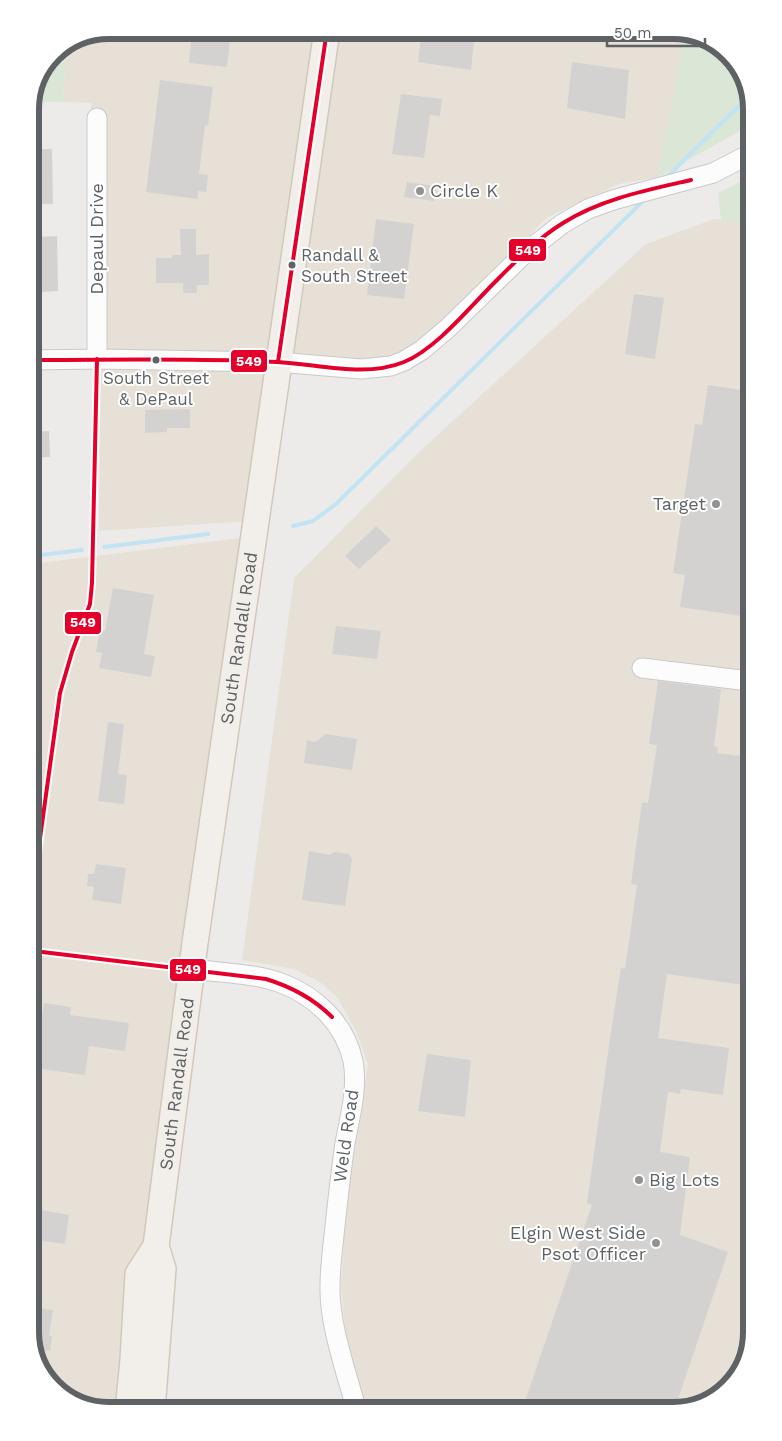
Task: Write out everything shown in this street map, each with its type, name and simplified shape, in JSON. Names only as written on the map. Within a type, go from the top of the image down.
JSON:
[{"type":"main road","name":"South Randall Road","points":[[153,1402],[163,1269],[156,1246],[192,969],[326,39]]},
{"type":"main road","name":"South Randall Road","points":[[129,1402],[138,1274],[156,1246]]},
{"type":"street","name":"Depaul Drive","points":[[97,118],[97,359]]},
{"type":"street","points":[[39,360],[278,362],[361,369],[391,366],[415,356],[439,336],[525,253],[562,224],[588,210],[613,200],[713,173],[743,158]]},
{"type":"street","points":[[642,668],[743,679]]},
{"type":"street","name":"Weld Road","points":[[192,969],[266,980],[297,990],[322,1007],[332,1017],[351,1053],[354,1088],[339,1190],[330,1287],[334,1321],[354,1402]]},
{"type":"shaded area","points":[[318,39],[275,356],[102,355],[91,103],[63,102],[66,54],[74,48],[95,40]]},
{"type":"shaded area","points":[[333,39],[684,40],[658,177],[619,184],[546,218],[497,270],[422,342],[380,361],[289,357]]},
{"type":"shaded area","points":[[714,219],[743,223],[743,1332],[729,1374],[723,1382],[708,1393],[687,1401],[363,1402],[345,1333],[341,1285],[346,1207],[368,1064],[356,1031],[337,997],[321,983],[294,969],[242,960],[294,578],[418,453],[646,244]]},
{"type":"shaded area","points":[[101,363],[273,365],[250,521],[99,531]]},
{"type":"shaded area","points":[[248,537],[124,1402],[95,1401],[82,1397],[66,1388],[48,1367],[40,1346],[39,563]]},
{"type":"green space","points":[[684,40],[687,40],[704,46],[723,59],[729,66],[738,82],[742,95],[743,127],[738,132],[658,177]]},
{"type":"green space","points":[[66,54],[63,102],[39,102],[46,78],[53,66]]},
{"type":"green space","points":[[743,180],[743,223],[721,220],[718,193]]},
{"type":"building","points":[[191,39],[237,39],[237,41],[230,40],[227,67],[189,63]]},
{"type":"building","points":[[421,39],[474,39],[471,70],[418,62]]},
{"type":"building","points":[[572,62],[629,70],[625,119],[567,108]]},
{"type":"building","points":[[160,80],[213,87],[208,126],[205,125],[199,174],[208,175],[206,192],[198,191],[198,199],[146,192]]},
{"type":"building","points":[[401,94],[442,99],[440,116],[430,115],[424,158],[392,154]]},
{"type":"building","points":[[39,149],[52,149],[53,204],[39,204]]},
{"type":"building","name":"Circle K","points":[[407,182],[436,186],[434,201],[404,197]]},
{"type":"building","points":[[376,219],[414,224],[404,299],[367,295]]},
{"type":"building","points":[[180,229],[196,229],[196,255],[209,254],[209,285],[197,285],[197,293],[183,293],[183,283],[156,283],[156,258],[172,258],[172,255],[181,255]]},
{"type":"building","points":[[57,236],[58,291],[42,292],[42,315],[39,315],[39,237]]},
{"type":"building","points":[[634,294],[664,298],[655,359],[625,354]]},
{"type":"building","name":"Target","points":[[708,385],[743,390],[743,616],[680,607],[685,575],[673,573],[695,424],[702,425]]},
{"type":"building","points":[[190,409],[190,428],[167,428],[167,432],[145,433],[145,410]]},
{"type":"building","points":[[49,431],[50,457],[39,458],[39,432]]},
{"type":"building","points":[[376,526],[391,540],[359,569],[345,556]]},
{"type":"building","points":[[113,588],[154,595],[144,654],[155,656],[151,677],[99,668],[102,653],[96,652],[100,630],[105,631]]},
{"type":"building","points":[[336,626],[381,631],[377,659],[332,654]]},
{"type":"building","points":[[658,681],[721,689],[714,746],[718,747],[717,753],[743,756],[743,985],[667,974],[658,1038],[729,1048],[723,1095],[681,1089],[680,1094],[668,1092],[660,1152],[690,1157],[680,1235],[728,1252],[677,1402],[525,1402],[592,1205],[587,1203],[611,1031],[621,968],[625,969],[637,885],[631,884],[642,802],[648,803],[657,745],[649,744]]},
{"type":"building","points":[[108,722],[124,724],[118,774],[127,775],[124,804],[98,801]]},
{"type":"building","points":[[326,734],[357,739],[352,770],[304,763],[307,740],[315,742]]},
{"type":"building","points":[[309,851],[330,855],[334,852],[349,854],[352,859],[345,906],[302,900]]},
{"type":"building","points":[[96,864],[126,868],[121,904],[92,900],[94,887],[87,886],[88,874],[94,874]]},
{"type":"building","points":[[44,1003],[71,1007],[70,1015],[129,1023],[125,1051],[89,1046],[85,1075],[39,1069],[39,1040]]},
{"type":"building","points":[[427,1054],[471,1060],[465,1117],[418,1111]]},
{"type":"building","points":[[39,1210],[69,1215],[65,1244],[39,1240]]},
{"type":"building","points":[[39,1308],[53,1310],[49,1336],[52,1336],[50,1351],[41,1350],[40,1346]]},
{"type":"waterway","points":[[668,176],[743,102]]},
{"type":"waterway","points":[[293,526],[313,521],[336,504],[644,200]]},
{"type":"waterway","points":[[104,547],[208,534]]},
{"type":"waterway","points":[[39,555],[82,550]]},
{"type":"transit line","name":"549","points":[[278,362],[326,39]]},
{"type":"transit line","name":"549","points":[[39,360],[154,359],[246,361],[293,363],[357,370],[389,367],[404,362],[428,348],[452,327],[527,251],[563,223],[609,201],[691,180]]},
{"type":"transit line","name":"549","points":[[39,846],[60,693],[72,652],[90,604],[97,359]]},
{"type":"transit line","name":"549","points":[[39,952],[266,979],[302,994],[332,1017]]},
{"type":"place","name":"Circle K","points":[[420,191]]},
{"type":"place","name":"Randall & South Street","points":[[292,265]]},
{"type":"place","name":"South Street & DePaul","points":[[156,360]]},
{"type":"place","name":"Target","points":[[716,504]]},
{"type":"place","name":"Big Lots","points":[[639,1180]]},
{"type":"place","name":"Elgin West Side Psot Officer","points":[[656,1243]]}]
